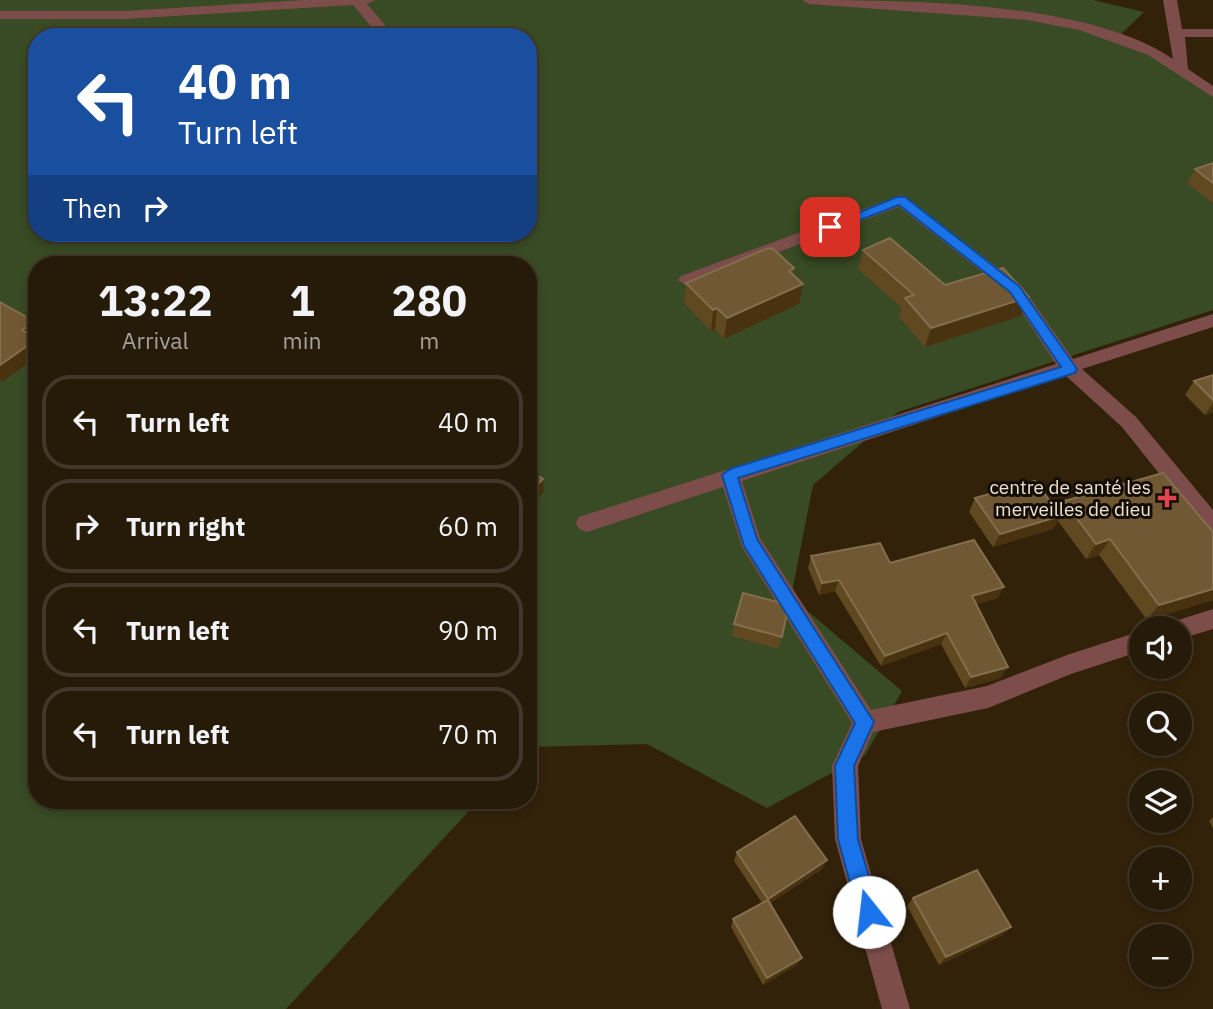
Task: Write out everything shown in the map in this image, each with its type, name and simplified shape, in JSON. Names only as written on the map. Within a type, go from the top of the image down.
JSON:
[{"type":"street","points":[[0,15],[125,15],[369,0]]},
{"type":"street","points":[[813,0],[978,11],[1074,24],[1121,38],[1153,52],[1213,93]]},
{"type":"street","points":[[1170,0],[1172,24],[1178,33],[1181,69]]},
{"type":"street","points":[[357,1],[380,28]]},
{"type":"street","points":[[1178,33],[1213,33]]},
{"type":"street","points":[[687,280],[901,200],[1015,289],[1070,369],[1129,422],[1213,526]]},
{"type":"street","points":[[587,523],[730,475],[1070,369],[1213,320]]},
{"type":"street","points":[[730,475],[750,541],[865,722]]},
{"type":"street","points":[[1192,625],[1213,619]]},
{"type":"street","points":[[865,722],[988,697],[1067,665],[1129,646]]},
{"type":"street","points":[[865,722],[845,766],[848,839],[896,1009]]},
{"type":"green space","points":[[0,0],[1093,0],[1144,12],[1119,36],[1213,90],[1213,310],[898,412],[813,485],[791,597],[902,691],[865,755],[767,808],[647,744],[537,747],[537,256],[28,256],[28,809],[471,809],[286,1009],[0,1009]]},
{"type":"building","points":[[1213,163],[1213,183],[1195,169]]},
{"type":"building","points":[[890,238],[945,285],[1003,268],[1029,297],[931,328],[905,298],[914,295],[863,250]]},
{"type":"building","points":[[772,248],[794,268],[789,271],[803,284],[727,318],[717,308],[713,310],[686,283],[766,249]]},
{"type":"building","points":[[0,302],[28,318],[28,326],[22,330],[28,334],[28,345],[0,365]]},
{"type":"building","points":[[1213,375],[1213,400],[1194,381]]},
{"type":"building","points":[[1163,473],[1213,532],[1213,589],[1159,605],[1110,539],[1096,544],[1064,501]]},
{"type":"building","points":[[1035,481],[1061,516],[1000,534],[975,498]]},
{"type":"building","points":[[974,540],[1004,587],[972,596],[1008,667],[971,677],[947,633],[885,656],[839,580],[822,583],[811,556],[880,543],[890,563]]},
{"type":"building","points":[[743,593],[785,604],[788,608],[782,637],[734,624]]},
{"type":"building","points":[[795,816],[827,860],[768,899],[737,852]]},
{"type":"building","points":[[977,870],[1011,927],[946,957],[913,898]]},
{"type":"building","points":[[768,900],[802,958],[767,978],[733,919]]},
{"type":"place","name":"centre de santé les merveilles de dieu","points":[[1167,498]]},
{"type":"route","points":[[830,227],[901,200],[1015,289],[1070,369],[730,475],[750,541],[865,722],[845,766],[848,839],[869,912]]}]
